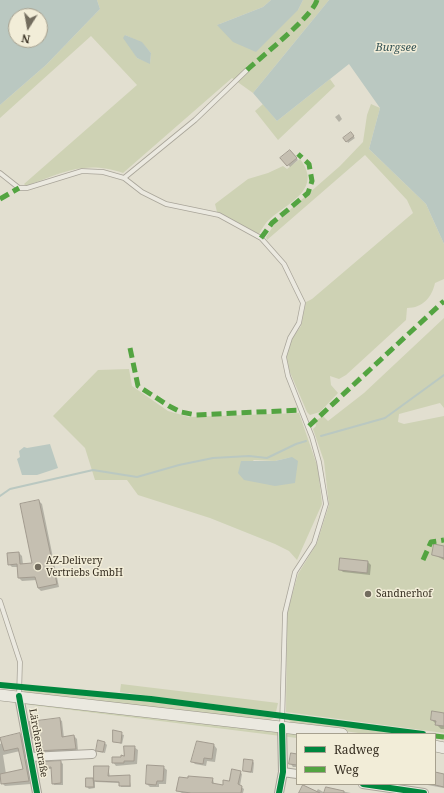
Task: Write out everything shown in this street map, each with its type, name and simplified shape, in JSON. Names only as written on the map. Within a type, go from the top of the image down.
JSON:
[{"type":"main road","points":[[0,695],[334,733]]},
{"type":"street","name":"Lärchenstraße","points":[[19,696],[37,793]]},
{"type":"street","points":[[279,793],[283,772],[282,726]]},
{"type":"street","name":"Lärchenstraße","points":[[30,757],[92,754]]},
{"type":"street","points":[[283,772],[296,774]]},
{"type":"street","points":[[370,785],[424,793]]},
{"type":"lane","points":[[124,178],[195,120],[247,70]]},
{"type":"lane","points":[[0,173],[19,188],[27,188],[82,171],[103,172],[124,178],[142,192],[166,204],[219,214],[261,238],[284,264],[303,303],[299,323],[290,338],[284,357],[288,376],[311,431],[319,462],[326,504],[314,543],[295,572],[285,613],[282,726]]},
{"type":"lane","points":[[0,601],[20,662],[19,696]]},
{"type":"green space","points":[[97,0],[271,0],[263,7],[217,25],[298,10],[303,0],[329,0],[253,93],[232,78],[123,173],[109,169],[85,168],[62,173],[26,186],[24,184],[137,85],[91,36],[0,118],[0,105],[46,65],[100,9]],"holes":[[[125,35],[142,43],[151,53],[150,63],[137,58]]]},
{"type":"green space","points":[[330,79],[335,86],[278,140],[255,111],[263,104],[277,121]]},
{"type":"green space","points":[[371,104],[380,108],[369,149],[426,204],[444,244],[444,279],[435,283],[432,293],[426,301],[413,308],[407,308],[406,320],[346,375],[339,379],[330,376],[331,385],[338,393],[320,412],[310,415],[307,412],[289,370],[286,357],[291,340],[301,326],[306,302],[312,299],[413,213],[407,200],[365,155],[267,240],[266,237],[276,222],[340,166],[363,142],[367,115]]},
{"type":"green space","points":[[300,159],[306,169],[308,179],[306,187],[301,194],[268,221],[259,234],[217,212],[215,204],[248,179],[268,173],[283,166],[287,169]]},
{"type":"green space","name":"Sandnerhof","points":[[444,318],[444,408],[440,403],[399,414],[398,422],[404,424],[444,416],[444,733],[286,712],[287,613],[298,574],[317,543],[329,505],[324,461],[313,429],[316,426],[315,421],[323,416],[328,421],[364,393]]},
{"type":"green space","points":[[129,369],[132,386],[168,411],[189,417],[299,413],[318,468],[322,504],[297,560],[289,551],[275,544],[210,518],[138,495],[127,480],[95,480],[85,448],[53,416],[98,370]],"holes":[[[292,457],[238,473],[254,460],[275,461]]]},
{"type":"green space","points":[[121,684],[278,703],[276,712],[120,692]]},
{"type":"green space","points":[[26,688],[144,700],[274,718],[268,721],[25,693],[24,691]]},
{"type":"green space","points":[[28,701],[296,734],[296,738],[23,704]]},
{"type":"green space","points":[[287,718],[396,733],[359,733],[292,724]]},
{"type":"water","points":[[0,0],[97,0],[100,9],[46,65],[0,105]]},
{"type":"water","points":[[271,0],[303,0],[298,10],[256,52],[233,42],[217,25],[263,7]]},
{"type":"water","name":"Burgsee","points":[[329,0],[444,0],[444,244],[426,204],[369,149],[380,108],[349,64],[277,121],[253,93]]},
{"type":"water","points":[[125,35],[142,42],[151,53],[150,64],[137,58],[123,38]]},
{"type":"water","points":[[50,444],[58,468],[37,475],[22,475],[17,459],[20,457],[19,451],[24,447],[27,448]]},
{"type":"water","points":[[292,457],[298,461],[295,483],[275,486],[244,480],[238,473],[241,461],[275,461]]},
{"type":"building","points":[[351,132],[354,136],[346,142],[343,138]]},
{"type":"building","points":[[290,150],[297,158],[287,166],[280,158]]},
{"type":"building","points":[[39,500],[57,584],[38,588],[35,577],[18,578],[17,564],[8,565],[7,553],[19,552],[20,564],[32,563],[20,504]]},
{"type":"building","points":[[434,544],[444,546],[444,558],[432,555]]},
{"type":"building","points":[[340,558],[368,561],[367,573],[339,570]]},
{"type":"building","points":[[432,711],[444,713],[444,726],[435,725],[436,721],[431,720]]},
{"type":"building","points":[[60,718],[62,737],[74,735],[76,749],[35,751],[36,738],[32,738],[29,722]]},
{"type":"building","points":[[113,730],[122,732],[121,743],[113,742]]},
{"type":"building","points":[[20,733],[29,781],[1,784],[0,774],[23,769],[18,748],[4,751],[0,738]]},
{"type":"building","points":[[98,740],[105,742],[103,752],[96,751]]},
{"type":"building","points":[[197,741],[214,744],[212,759],[204,758],[203,764],[191,762]]},
{"type":"building","points":[[124,746],[135,746],[134,761],[112,763],[112,757],[121,757],[121,755],[124,756]]},
{"type":"building","points":[[291,753],[296,754],[296,765],[289,764]]},
{"type":"building","points":[[244,759],[253,760],[251,772],[243,771]]},
{"type":"building","points":[[61,761],[61,783],[52,784],[51,767],[43,768],[43,762]]},
{"type":"building","points":[[147,765],[164,766],[163,781],[157,781],[156,785],[146,784]]},
{"type":"building","points":[[94,766],[109,766],[108,776],[130,775],[130,786],[119,786],[119,782],[94,781]]},
{"type":"building","points":[[232,769],[241,771],[238,784],[242,786],[241,793],[191,793],[176,791],[179,777],[188,778],[188,776],[213,778],[212,783],[223,785],[223,780],[229,781]]},
{"type":"building","points":[[436,772],[444,774],[444,787],[435,785]]},
{"type":"building","points":[[86,778],[93,778],[94,787],[86,787]]},
{"type":"building","points":[[303,785],[320,793],[299,793]]},
{"type":"building","points":[[326,787],[344,791],[344,793],[324,793]]},
{"type":"waterway","points":[[321,436],[385,418],[444,375]]},
{"type":"waterway","points":[[0,496],[10,489],[93,470],[137,477],[179,465],[213,458],[249,456],[267,458],[296,444],[306,441]]},
{"type":"marked path","points":[[247,70],[297,26],[317,0]]},
{"type":"marked path","points":[[261,238],[272,223],[308,193],[312,181],[309,164],[298,154]]},
{"type":"marked path","points":[[0,199],[19,188]]},
{"type":"marked path","points":[[309,426],[444,301]]},
{"type":"marked path","points":[[130,348],[138,386],[181,412],[196,415],[301,410]]},
{"type":"marked path","points":[[423,560],[431,542],[444,540]]},
{"type":"marked path","points":[[436,736],[444,737]]},
{"type":"cycle path","points":[[0,685],[151,699],[415,733]]},
{"type":"cycle path","points":[[19,696],[37,793]]},
{"type":"cycle path","points":[[279,793],[283,772],[282,726]]},
{"type":"cycle path","points":[[370,785],[424,793]]},
{"type":"place","name":"AZ-Delivery Vertriebs GmbH","points":[[38,567]]},
{"type":"place","name":"Sandnerhof","points":[[368,594]]}]
